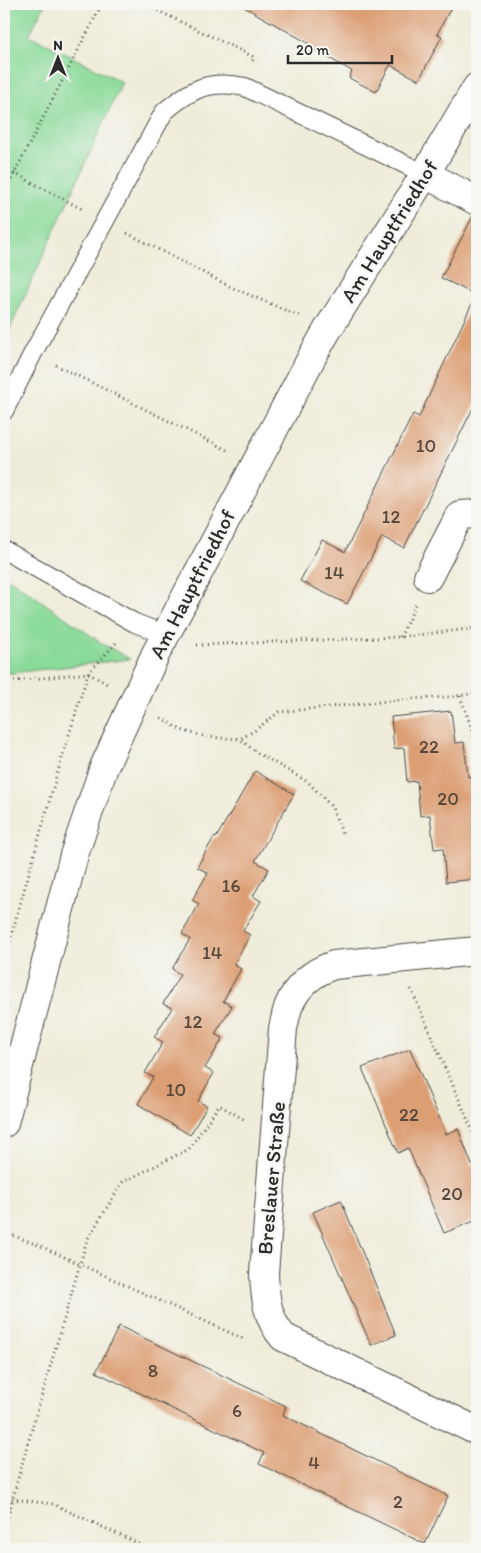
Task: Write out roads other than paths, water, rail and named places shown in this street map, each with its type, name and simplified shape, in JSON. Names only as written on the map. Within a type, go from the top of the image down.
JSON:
[{"type":"street","name":"Am Hauptfriedhof","points":[[4,1123],[74,855],[104,767],[133,701],[254,465],[328,329],[477,87]]},
{"type":"street","points":[[425,174],[477,201]]},
{"type":"street","points":[[428,577],[460,515],[477,514]]},
{"type":"street","name":"Breslauer Straße","points":[[477,951],[334,965],[320,970],[298,990],[288,1006],[284,1028],[264,1273],[264,1290],[268,1310],[274,1326],[283,1337],[477,1431]]},
{"type":"lane","points":[[4,411],[33,353],[164,112],[194,90],[210,85],[228,83],[245,87],[425,174]]},
{"type":"lane","points":[[4,550],[135,624],[166,635]]}]
